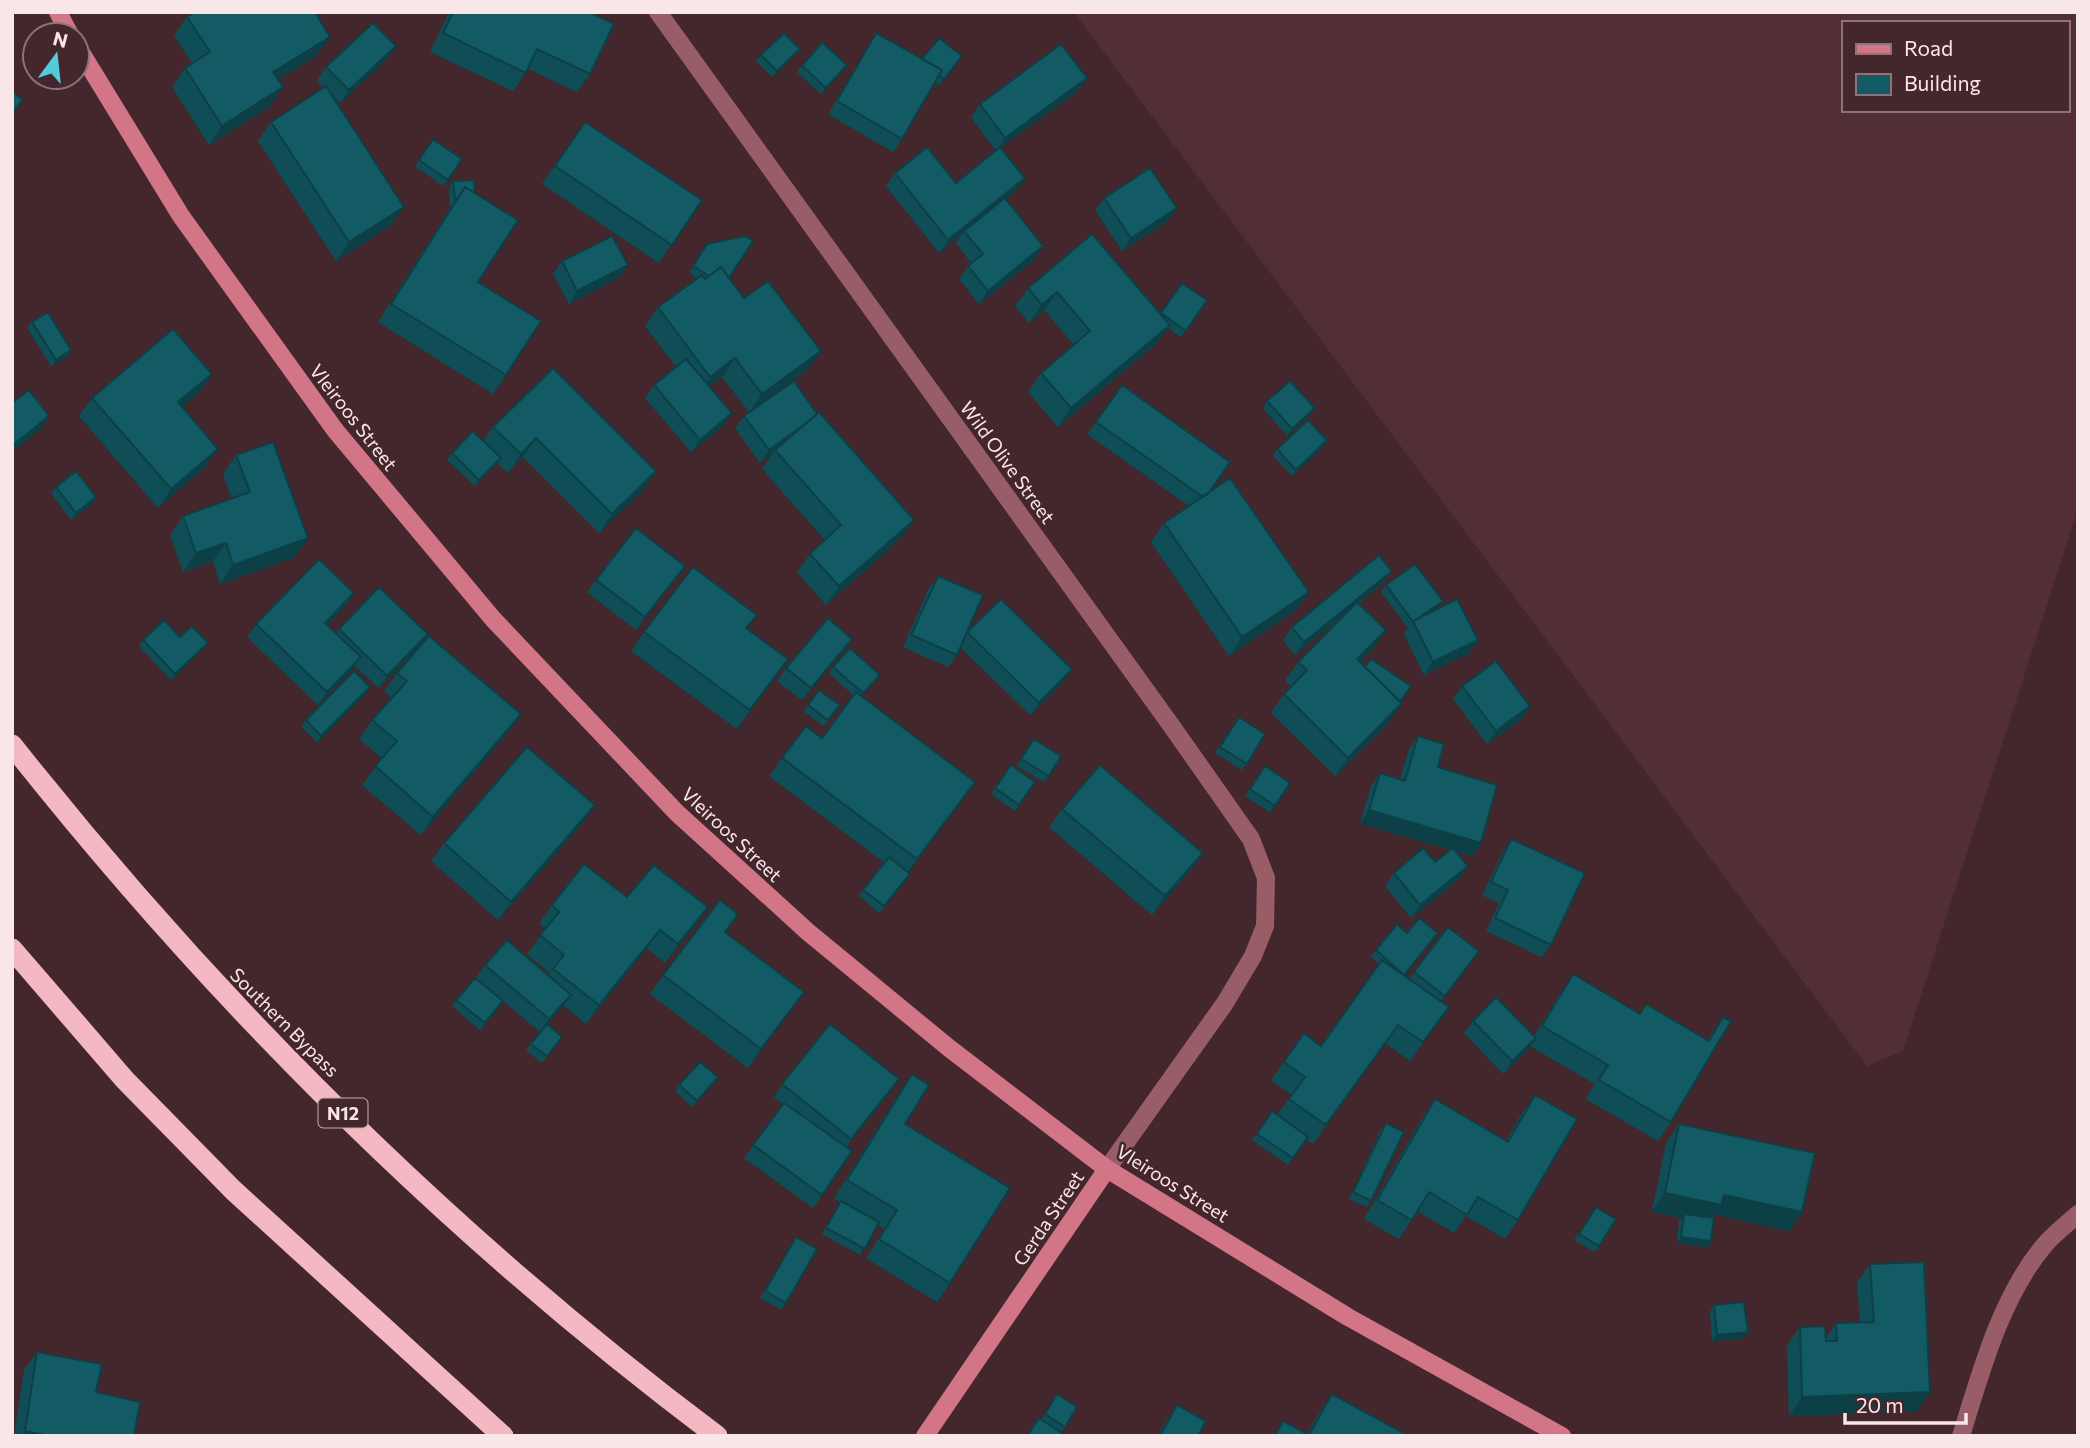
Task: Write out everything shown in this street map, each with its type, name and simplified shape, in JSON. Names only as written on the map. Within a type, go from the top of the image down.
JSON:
[{"type":"highway","name":"Southern Bypass","points":[[12,745],[80,830],[209,978],[391,1162],[528,1284],[639,1377],[717,1436]]},
{"type":"highway","points":[[12,949],[125,1080],[233,1190],[503,1436]]},
{"type":"street","name":"Wild Olive Street","points":[[659,12],[1251,839],[1266,878],[1267,901],[1265,926],[1253,956]]},
{"type":"street","name":"Vleiroos Street","points":[[91,69],[181,216],[262,333],[335,430],[493,619],[677,813],[808,932],[949,1048],[1107,1169],[1348,1317],[1562,1436]]},
{"type":"street","name":"Gerda Street","points":[[926,1434],[1107,1169],[1225,1003],[1253,956]]},
{"type":"street","points":[[1961,1436],[1981,1371],[2010,1300],[2044,1245],[2078,1214]]},
{"type":"shaded area","points":[[1074,12],[2078,12],[2078,509],[1903,1051],[1867,1066]]},
{"type":"building","points":[[194,12],[315,12],[330,37],[273,72],[283,87],[222,126],[185,68],[210,52],[187,17]]},
{"type":"building","points":[[453,12],[589,12],[614,24],[590,74],[537,49],[526,73],[443,33]]},
{"type":"building","points":[[373,23],[396,46],[349,90],[326,67]]},
{"type":"building","points":[[784,33],[800,49],[777,71],[761,55]]},
{"type":"building","points":[[876,33],[942,70],[902,139],[837,101]]},
{"type":"building","points":[[939,38],[962,56],[944,79],[939,75],[942,70],[922,59]]},
{"type":"building","points":[[822,42],[847,65],[826,88],[802,66]]},
{"type":"building","points":[[1061,44],[1087,78],[1005,138],[980,104]]},
{"type":"building","points":[[326,86],[404,207],[349,242],[271,122]]},
{"type":"building","points":[[12,91],[23,100],[12,112]]},
{"type":"building","points":[[585,122],[702,200],[672,245],[555,166]]},
{"type":"building","points":[[433,139],[462,159],[448,180],[419,160]]},
{"type":"building","points":[[927,147],[956,183],[1000,147],[1025,178],[948,240],[895,173]]},
{"type":"building","points":[[1150,168],[1177,208],[1131,238],[1104,198]]},
{"type":"building","points":[[474,180],[475,193],[465,187],[455,199],[453,181]]},
{"type":"building","points":[[465,187],[518,220],[478,282],[541,321],[506,375],[391,304]]},
{"type":"building","points":[[1005,198],[1043,246],[988,291],[968,266],[983,254],[964,231]]},
{"type":"building","points":[[1092,234],[1170,325],[1071,408],[1041,373],[1090,331],[1057,292],[1042,305],[1028,288]]},
{"type":"building","points":[[612,236],[628,265],[577,291],[562,261]]},
{"type":"building","points":[[745,236],[753,241],[729,278],[721,267],[709,276],[693,266],[707,244]]},
{"type":"building","points":[[721,267],[744,298],[768,281],[821,351],[762,394],[735,358],[710,377],[658,307],[702,275],[705,279]]},
{"type":"building","points":[[1182,283],[1207,300],[1186,331],[1161,313]]},
{"type":"building","points":[[48,312],[71,350],[56,360],[32,322]]},
{"type":"building","points":[[173,329],[212,374],[178,402],[218,449],[171,489],[92,398]]},
{"type":"building","points":[[686,359],[732,413],[700,440],[654,385]]},
{"type":"building","points":[[553,368],[656,471],[612,514],[536,438],[521,454],[493,427]]},
{"type":"building","points":[[794,381],[817,414],[769,450],[744,416]]},
{"type":"building","points":[[1290,381],[1315,408],[1292,429],[1267,401]]},
{"type":"building","points":[[1122,385],[1230,462],[1208,494],[1203,497],[1096,422]]},
{"type":"building","points":[[29,390],[49,416],[12,446],[12,403]]},
{"type":"building","points":[[819,412],[914,520],[839,586],[810,554],[841,525],[775,450]]},
{"type":"building","points":[[1308,420],[1327,440],[1296,470],[1277,449]]},
{"type":"building","points":[[473,431],[501,458],[479,480],[452,453]]},
{"type":"building","points":[[273,442],[308,538],[233,565],[226,543],[196,553],[183,516],[250,492],[236,455]]},
{"type":"building","points":[[76,471],[96,497],[76,513],[56,487]]},
{"type":"building","points":[[1230,478],[1309,592],[1242,637],[1164,523]]},
{"type":"building","points":[[636,528],[685,566],[645,617],[596,580]]},
{"type":"building","points":[[1379,555],[1392,571],[1304,642],[1292,627]]},
{"type":"building","points":[[319,559],[354,593],[325,623],[361,657],[327,692],[256,624]]},
{"type":"building","points":[[1415,564],[1443,601],[1413,622],[1386,585]]},
{"type":"building","points":[[693,567],[757,615],[746,628],[788,659],[750,710],[644,632]]},
{"type":"building","points":[[938,576],[983,595],[957,655],[911,635]]},
{"type":"building","points":[[379,587],[428,634],[387,676],[339,629]]},
{"type":"building","points":[[1001,599],[1072,669],[1039,703],[967,632]]},
{"type":"building","points":[[1457,599],[1478,640],[1433,662],[1413,621]]},
{"type":"building","points":[[1357,602],[1386,630],[1357,659],[1402,703],[1348,758],[1284,694],[1307,670],[1298,662]]},
{"type":"building","points":[[828,618],[852,639],[811,688],[786,668]]},
{"type":"building","points":[[164,620],[180,637],[192,626],[208,643],[175,674],[143,640]]},
{"type":"building","points":[[429,636],[521,714],[433,817],[375,766],[397,741],[372,720],[407,681],[397,673]]},
{"type":"building","points":[[850,648],[880,675],[863,693],[833,667]]},
{"type":"building","points":[[1371,659],[1411,686],[1400,702],[1365,667]]},
{"type":"building","points":[[1496,661],[1530,706],[1496,731],[1462,686]]},
{"type":"building","points":[[354,671],[370,687],[321,736],[306,720]]},
{"type":"building","points":[[819,690],[840,705],[828,720],[808,705]]},
{"type":"building","points":[[856,692],[975,782],[917,859],[782,758],[806,726],[822,738]]},
{"type":"building","points":[[1239,717],[1265,734],[1247,764],[1220,747]]},
{"type":"building","points":[[1418,736],[1444,744],[1438,767],[1497,785],[1481,843],[1369,810],[1380,773],[1405,781]]},
{"type":"building","points":[[1034,739],[1061,756],[1049,776],[1021,759]]},
{"type":"building","points":[[527,747],[595,805],[511,902],[444,843]]},
{"type":"building","points":[[1011,765],[1035,782],[1019,805],[995,788]]},
{"type":"building","points":[[1100,765],[1203,853],[1165,896],[1062,809]]},
{"type":"building","points":[[1265,766],[1290,783],[1275,806],[1250,789]]},
{"type":"building","points":[[1511,839],[1585,873],[1551,945],[1495,918],[1508,890],[1491,882]]},
{"type":"building","points":[[1423,848],[1435,862],[1453,848],[1468,866],[1420,905],[1394,873]]},
{"type":"building","points":[[889,857],[910,874],[884,906],[863,890]]},
{"type":"building","points":[[584,864],[627,897],[654,865],[708,907],[678,944],[660,930],[599,1005],[553,969],[564,955],[540,935],[559,912],[552,905]]},
{"type":"building","points":[[720,900],[738,914],[725,932],[804,992],[761,1049],[663,975]]},
{"type":"building","points":[[1419,918],[1438,933],[1404,975],[1376,950],[1397,924],[1407,933]]},
{"type":"building","points":[[1448,927],[1479,951],[1445,996],[1414,972]]},
{"type":"building","points":[[507,940],[571,995],[549,1019],[485,965]]},
{"type":"building","points":[[1382,960],[1449,1007],[1423,1042],[1398,1025],[1326,1125],[1289,1099],[1305,1077],[1284,1062],[1304,1033],[1321,1046]]},
{"type":"building","points":[[1573,974],[1640,1014],[1646,1004],[1709,1041],[1723,1017],[1731,1021],[1671,1122],[1599,1080],[1608,1065],[1542,1026]]},
{"type":"building","points":[[475,978],[503,1001],[485,1023],[456,1000]]},
{"type":"building","points":[[1496,997],[1536,1038],[1512,1061],[1473,1021]]},
{"type":"building","points":[[547,1024],[562,1037],[547,1056],[531,1044]]},
{"type":"building","points":[[830,1024],[899,1079],[851,1139],[782,1084]]},
{"type":"building","points":[[700,1062],[718,1077],[697,1101],[679,1085]]},
{"type":"building","points":[[912,1074],[929,1085],[905,1124],[1010,1188],[950,1283],[879,1239],[897,1210],[847,1180]]},
{"type":"building","points":[[1535,1095],[1577,1119],[1518,1220],[1478,1197],[1467,1215],[1429,1192],[1412,1220],[1377,1200],[1435,1099],[1508,1142]]},
{"type":"building","points":[[784,1103],[852,1151],[822,1195],[753,1145]]},
{"type":"building","points":[[1272,1111],[1308,1137],[1293,1158],[1257,1134]]},
{"type":"building","points":[[1386,1123],[1404,1132],[1371,1201],[1353,1192]]},
{"type":"building","points":[[1679,1124],[1815,1153],[1802,1212],[1724,1195],[1721,1205],[1665,1193]]},
{"type":"building","points":[[841,1201],[879,1222],[865,1249],[826,1228]]},
{"type":"building","points":[[1596,1207],[1616,1219],[1599,1246],[1579,1234]]},
{"type":"building","points":[[1684,1214],[1714,1218],[1711,1241],[1681,1237]]},
{"type":"building","points":[[796,1237],[817,1249],[786,1303],[765,1291]]},
{"type":"building","points":[[1924,1262],[1930,1392],[1802,1397],[1800,1327],[1825,1326],[1826,1341],[1837,1341],[1836,1323],[1874,1322],[1870,1264]]},
{"type":"building","points":[[1744,1302],[1748,1332],[1717,1335],[1714,1305]]},
{"type":"building","points":[[37,1352],[102,1364],[96,1392],[140,1402],[134,1436],[50,1436],[25,1431]]},
{"type":"building","points":[[1057,1394],[1077,1407],[1065,1427],[1045,1414]]},
{"type":"building","points":[[1332,1394],[1409,1436],[1275,1436],[1283,1421],[1309,1435]]},
{"type":"building","points":[[1177,1405],[1206,1421],[1198,1436],[1160,1436]]},
{"type":"building","points":[[1039,1418],[1065,1435],[1027,1436]]}]
